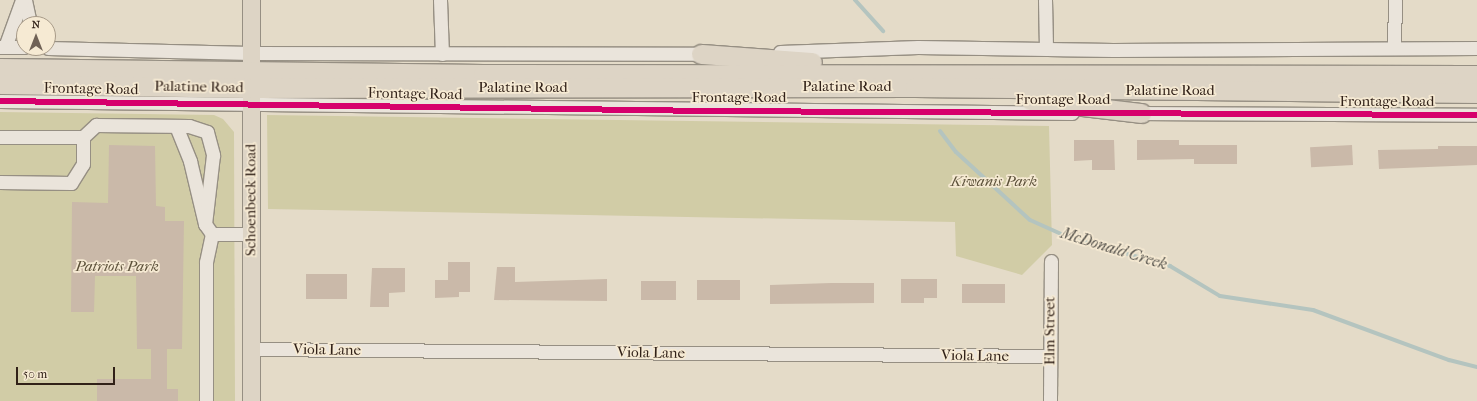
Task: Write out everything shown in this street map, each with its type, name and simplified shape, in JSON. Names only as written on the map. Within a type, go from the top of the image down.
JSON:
[{"type":"highway","points":[[701,54],[975,73]]},
{"type":"highway","name":"Palatine Road","points":[[0,68],[251,79],[1477,93]]},
{"type":"highway","name":"Palatine Road","points":[[0,84],[483,74],[975,73],[1477,75]]},
{"type":"highway","points":[[915,87],[1141,113]]},
{"type":"main road","name":"Schoenbeck Road","points":[[250,0],[251,401]]},
{"type":"street","points":[[16,47],[2,47],[22,0]]},
{"type":"street","points":[[25,0],[28,16]]},
{"type":"street","points":[[440,0],[442,54]]},
{"type":"street","points":[[1045,0],[1046,49]]},
{"type":"street","points":[[1394,48],[1395,0]]},
{"type":"street","name":"Frontage Road","points":[[0,101],[251,79],[442,54],[701,54],[918,48],[1477,48]]},
{"type":"street","name":"Frontage Road","points":[[56,49],[251,79],[1141,113],[1477,115]]},
{"type":"street","points":[[0,136],[83,137],[96,125],[189,126],[207,132],[213,155],[206,262],[206,401]]},
{"type":"street","points":[[176,126],[190,160],[209,229]]},
{"type":"street","points":[[0,182],[71,182],[83,164],[83,137]]},
{"type":"street","points":[[209,229],[251,234]]},
{"type":"street","name":"Elm Street","points":[[1050,401],[1051,261]]},
{"type":"street","name":"Viola Lane","points":[[251,349],[1050,356]]},
{"type":"green space","name":"Patriots Park","points":[[0,112],[214,115],[223,119],[234,132],[235,401],[0,401]]},
{"type":"green space","name":"Kiwanis Park","points":[[267,115],[1049,126],[1052,245],[1022,275],[956,256],[955,222],[268,209]]},
{"type":"building","points":[[1074,140],[1114,140],[1115,170],[1092,170],[1092,160],[1074,161]]},
{"type":"building","points":[[1137,140],[1179,140],[1179,145],[1237,145],[1237,164],[1194,164],[1194,159],[1137,160]]},
{"type":"building","points":[[109,145],[155,146],[156,206],[165,207],[165,221],[184,221],[182,349],[167,349],[167,389],[178,389],[178,401],[97,401],[97,379],[151,379],[151,349],[137,349],[136,276],[95,276],[94,312],[71,312],[72,202],[108,203]]},
{"type":"building","points":[[1352,145],[1353,165],[1311,167],[1310,147]]},
{"type":"building","points":[[1438,146],[1477,146],[1477,165],[1379,169],[1378,150],[1438,149]]},
{"type":"building","points":[[448,262],[470,262],[470,292],[459,292],[459,297],[435,298],[435,280],[448,280]]},
{"type":"building","points":[[497,267],[515,267],[515,282],[607,279],[607,301],[494,300]]},
{"type":"building","points":[[372,268],[405,268],[405,292],[389,293],[389,307],[370,307]]},
{"type":"building","points":[[306,274],[347,274],[347,299],[306,299]]},
{"type":"building","points":[[901,279],[937,279],[937,298],[924,298],[924,303],[901,303]]},
{"type":"building","points":[[697,280],[740,280],[740,300],[697,300]]},
{"type":"building","points":[[641,281],[676,281],[676,300],[641,300]]},
{"type":"building","points":[[874,283],[874,303],[770,304],[770,285]]},
{"type":"building","points":[[962,284],[1005,284],[1005,303],[962,303]]},
{"type":"waterway","name":"McDonald Creek","points":[[855,0],[883,31]]},
{"type":"waterway","name":"McDonald Creek","points":[[940,131],[956,152],[1030,220],[1070,238],[1170,266],[1220,296],[1313,310],[1449,360],[1477,367]]},
{"type":"cycle path","points":[[0,101],[703,111],[1477,115]]}]
